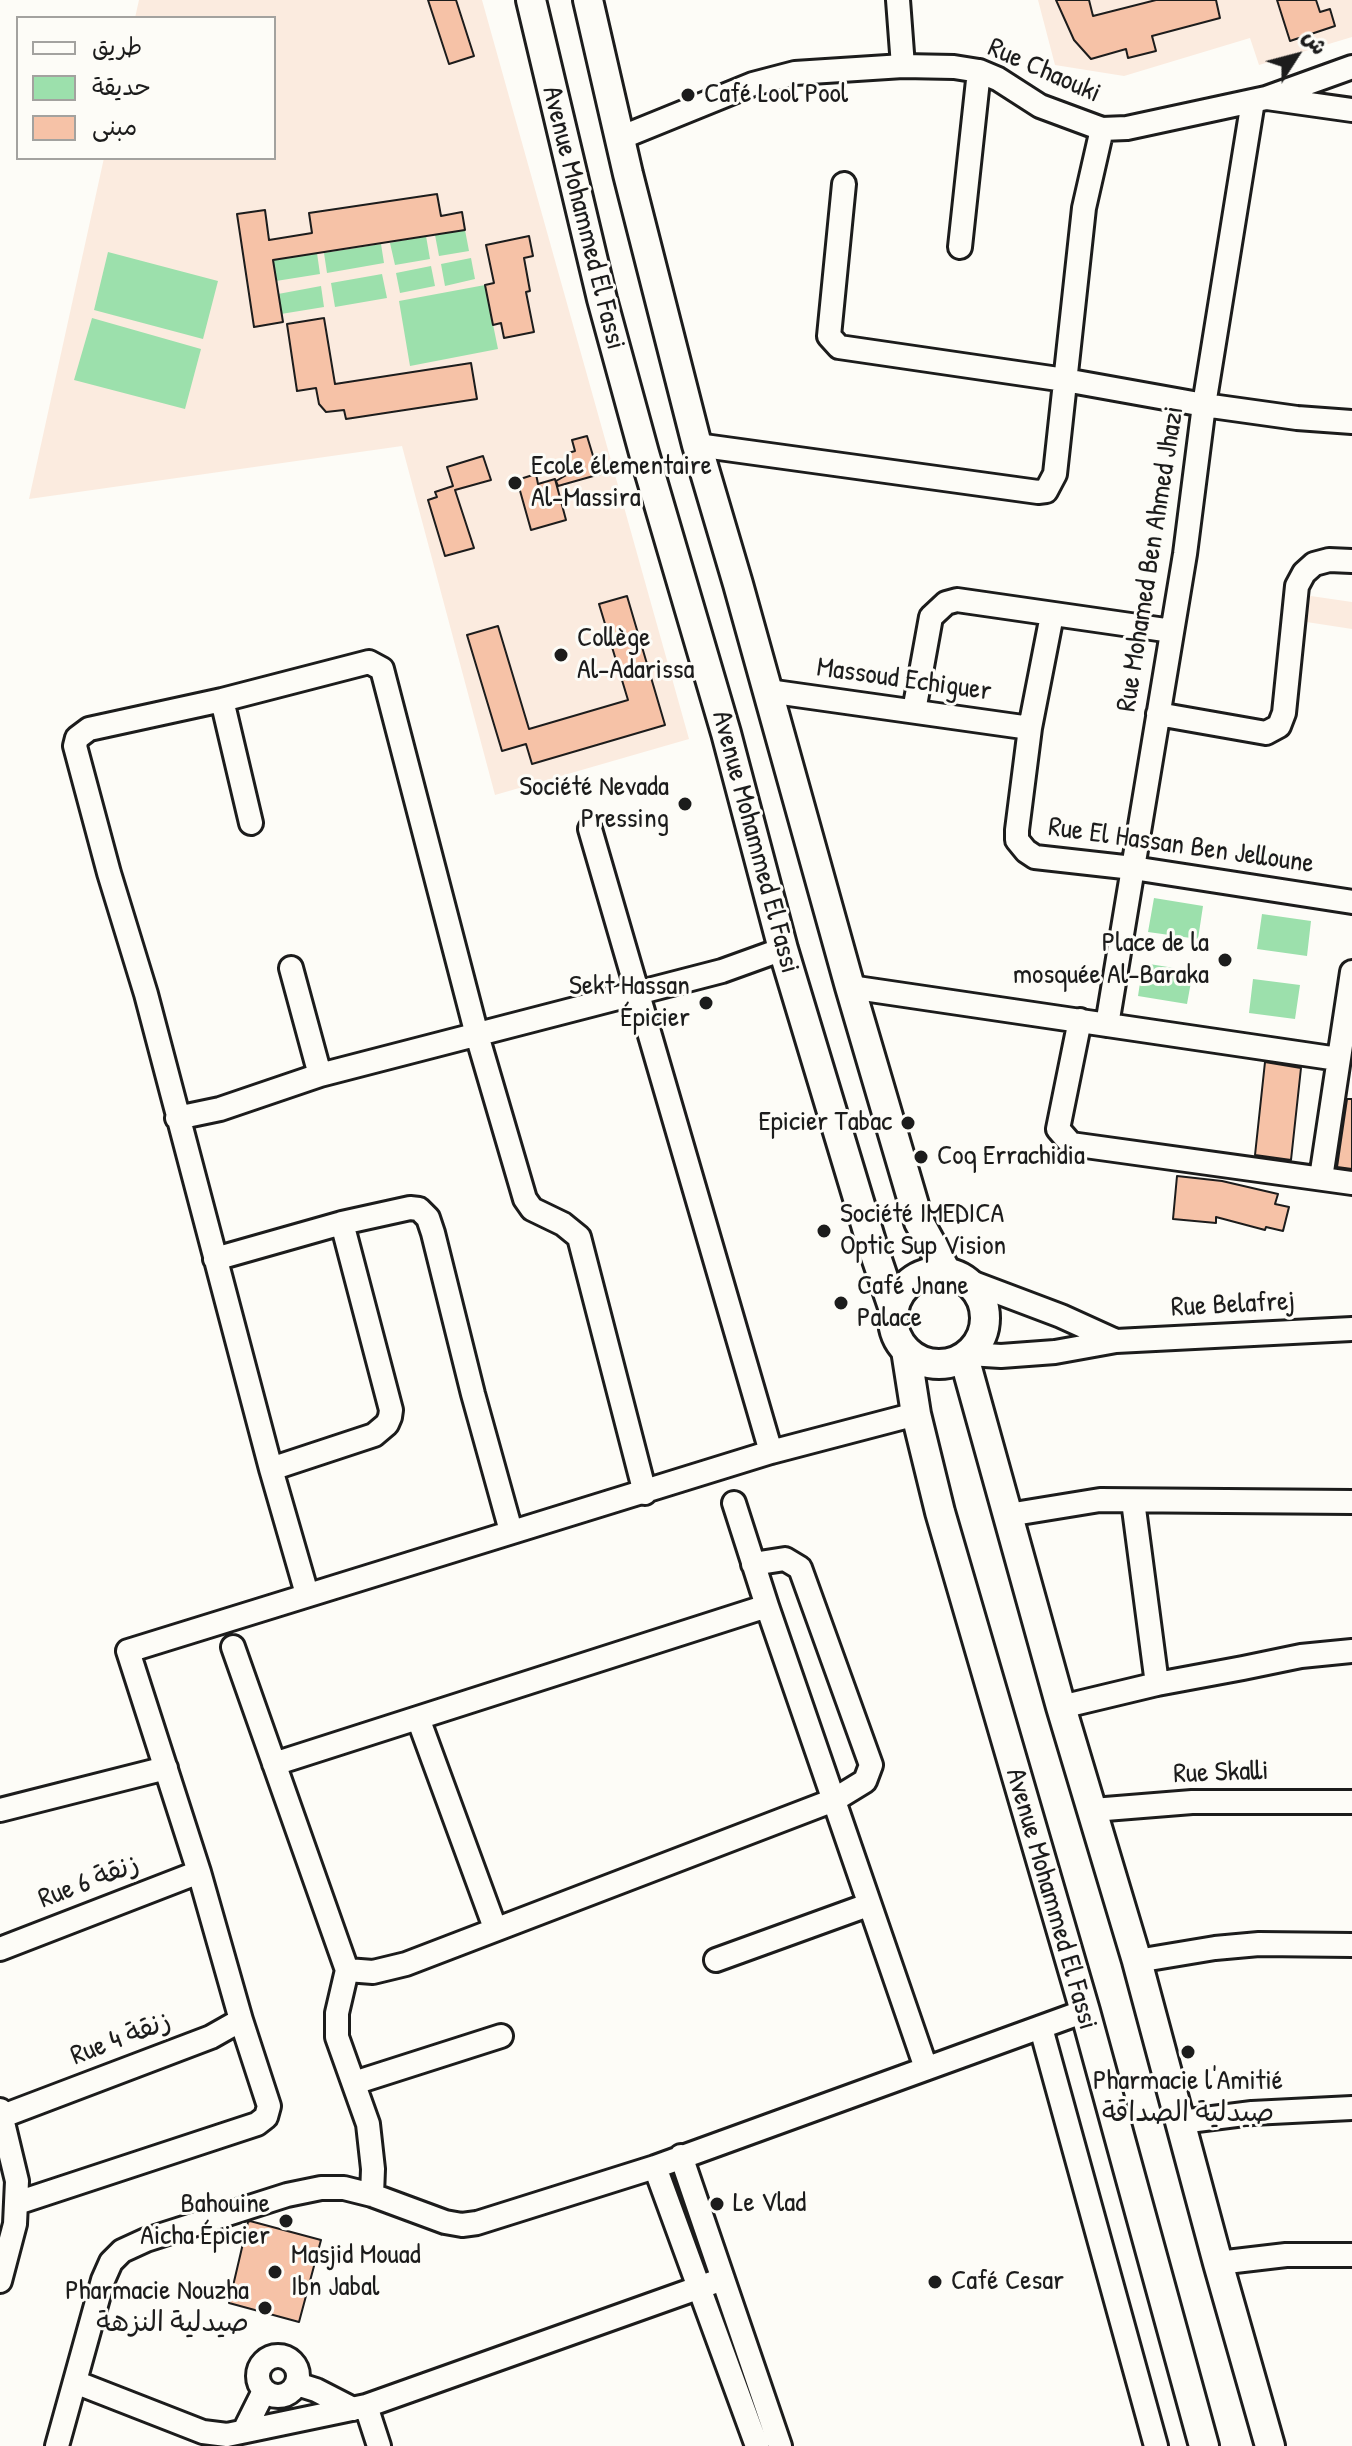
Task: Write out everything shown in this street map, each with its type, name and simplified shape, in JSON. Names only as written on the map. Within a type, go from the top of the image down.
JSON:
[{"type":"main road","name":"Avenue Mohammed El Fassi","points":[[531,0],[602,299],[644,453],[726,733],[783,949],[894,1310],[898,1338],[906,1350],[916,1414],[944,1527],[1085,2011],[1204,2446]]},
{"type":"main road","name":"Avenue Mohammed El Fassi","points":[[588,0],[697,445],[919,1222],[955,1276],[974,1288],[982,1301],[985,1315],[978,1343],[966,1356]]},
{"type":"main road","points":[[894,1310],[901,1293],[913,1280],[929,1273],[955,1276]]},
{"type":"main road","points":[[906,1350],[934,1364],[949,1363],[966,1356],[1061,1707],[1137,1961],[1270,2446]]},
{"type":"street","points":[[898,0],[903,66]]},
{"type":"street","name":"Rue Chaouki","points":[[620,138],[753,84],[795,73],[903,66],[979,71],[998,79],[1040,106],[1102,129],[1127,128],[1259,100],[1352,67]]},
{"type":"street","points":[[960,247],[979,71]]},
{"type":"street","points":[[1259,100],[1352,110]]},
{"type":"street","name":"Rue Mohamed Ben Ahmed Jhazi","points":[[1107,1025],[1172,631],[1204,405],[1259,100]]},
{"type":"street","points":[[697,445],[1046,491],[1055,474],[1084,208],[1102,129]]},
{"type":"street","points":[[844,184],[829,336],[847,350],[1065,380],[1204,405],[1352,422]]},
{"type":"street","points":[[1158,714],[1266,733],[1279,726],[1284,713],[1297,586],[1304,573],[1314,564],[1329,560],[1352,561]]},
{"type":"street","points":[[914,711],[931,617],[946,603],[957,600],[1172,631]]},
{"type":"street","points":[[1030,728],[1052,615]]},
{"type":"street","points":[[307,1594],[146,994],[75,746],[77,738],[89,729],[222,700],[369,662],[382,669],[477,1035],[525,1199],[532,1209],[563,1224],[579,1237],[645,1493]]},
{"type":"street","name":"Massoud Echiguer","points":[[768,691],[1030,728]]},
{"type":"street","points":[[222,700],[251,823]]},
{"type":"street","name":"Rue El Hassan Ben Jelloune","points":[[1030,728],[1017,840],[1035,857],[1133,868],[1352,902]]},
{"type":"street","points":[[590,829],[771,1452]]},
{"type":"street","points":[[177,1118],[220,1109],[320,1075],[722,971],[783,949]]},
{"type":"street","points":[[291,968],[320,1075]]},
{"type":"street","points":[[1321,1178],[1338,1059],[1348,1028],[1352,972]]},
{"type":"street","points":[[850,987],[1338,1059]]},
{"type":"street","points":[[1080,1020],[1058,1129],[1071,1144],[1352,1183]]},
{"type":"street","points":[[215,1259],[342,1223],[410,1208],[419,1209],[428,1218],[511,1531]]},
{"type":"street","points":[[271,1469],[374,1435],[387,1424],[390,1417],[391,1410],[342,1223]]},
{"type":"street","name":"Rue Belafrej","points":[[955,1276],[1061,1316],[1116,1341]]},
{"type":"street","name":"Rue Belafrej","points":[[966,1356],[1055,1352],[1116,1341],[1352,1329]]},
{"type":"street","points":[[11,2188],[257,2124],[266,2117],[269,2106],[199,1872],[128,1651],[771,1452],[916,1414]]},
{"type":"street","points":[[1008,1515],[1100,1500],[1352,1502]]},
{"type":"street","points":[[1133,1501],[1157,1684]]},
{"type":"street","points":[[734,1503],[868,1905],[926,2068]]},
{"type":"street","points":[[347,1970],[373,1972],[406,1964],[834,1800],[865,1781],[871,1765],[800,1568],[785,1559],[753,1564]]},
{"type":"street","points":[[274,1764],[767,1606]]},
{"type":"street","points":[[233,1647],[347,1970],[337,2013],[337,2037],[368,2124],[373,2169],[372,2195]]},
{"type":"street","points":[[1061,1707],[1157,1684],[1301,1656],[1352,1651]]},
{"type":"street","points":[[418,1718],[495,1928]]},
{"type":"street","points":[[0,1810],[166,1768]]},
{"type":"street","name":"Rue Skalli","points":[[1093,1810],[1192,1802],[1352,1802]]},
{"type":"street","name":"Rue 6 زنقة","points":[[0,1949],[199,1872]]},
{"type":"street","points":[[716,1960],[868,1905]]},
{"type":"street","points":[[1137,1961],[1259,1944],[1352,1945]]},
{"type":"street","name":"Rue 4 زنقة","points":[[1,2113],[211,2037],[239,2011]]},
{"type":"street","points":[[57,2446],[103,2280],[111,2262],[122,2251],[173,2231],[309,2190],[344,2188],[445,2222],[462,2225],[477,2223],[655,2167],[1085,2011]]},
{"type":"street","points":[[1041,2028],[1156,2446]]},
{"type":"street","points":[[354,2083],[501,2036]]},
{"type":"street","points":[[1181,2122],[1281,2111],[1352,2108]]},
{"type":"street","points":[[0,2279],[15,2224],[1,2113]]},
{"type":"street","points":[[681,2156],[780,2446]]},
{"type":"street","points":[[655,2167],[757,2446]]},
{"type":"street","points":[[1218,2263],[1286,2255],[1352,2255]]},
{"type":"street","points":[[75,2382],[203,2432],[227,2435],[359,2407],[723,2279]]},
{"type":"street","points":[[277,2356],[292,2361],[299,2376],[297,2384],[293,2390],[279,2397],[264,2391],[257,2377],[259,2369],[269,2358],[277,2356]]},
{"type":"street","points":[[297,2384],[359,2407],[379,2446]]},
{"type":"street","points":[[244,2431],[264,2391]]},
{"type":"shaded area","points":[[139,0],[482,0],[689,739],[495,795],[402,446],[29,499],[104,160],[276,160],[276,16],[135,16]]},
{"type":"shaded area","points":[[1038,0],[1352,0],[1352,37],[1259,65],[1250,38],[1124,76],[1055,65]]},
{"type":"shaded area","points":[[1304,595],[1352,602],[1352,629],[1300,621]]},
{"type":"green space","points":[[465,230],[469,251],[439,256],[435,235]]},
{"type":"green space","points":[[426,236],[430,259],[395,265],[390,243]]},
{"type":"green space","points":[[381,244],[384,263],[327,273],[324,253]]},
{"type":"green space","points":[[108,252],[218,281],[203,339],[94,310]]},
{"type":"green space","points":[[317,253],[320,274],[276,281],[272,255],[291,257]]},
{"type":"green space","points":[[471,258],[475,279],[445,286],[441,264]]},
{"type":"green space","points":[[431,266],[435,286],[400,293],[396,273]]},
{"type":"green space","points":[[382,274],[387,298],[335,307],[331,283]]},
{"type":"green space","points":[[485,285],[498,349],[410,366],[399,301]]},
{"type":"green space","points":[[321,286],[324,307],[281,314],[278,294]]},
{"type":"green space","points":[[92,318],[201,349],[185,409],[74,380]]},
{"type":"green space","points":[[1154,898],[1203,906],[1198,939],[1148,932]]},
{"type":"green space","points":[[1262,914],[1311,921],[1307,956],[1257,949]]},
{"type":"green space","points":[[1143,963],[1193,971],[1187,1004],[1138,996]]},
{"type":"green space","points":[[1253,979],[1300,985],[1295,1019],[1249,1013]]},
{"type":"building","points":[[428,0],[456,0],[474,56],[449,64]]},
{"type":"building","points":[[1056,0],[1089,0],[1093,16],[1156,0],[1216,0],[1220,18],[1152,36],[1156,51],[1128,58],[1126,49],[1091,59],[1074,40]]},
{"type":"building","points":[[1277,0],[1316,0],[1320,12],[1330,9],[1335,26],[1290,41]]},
{"type":"building","points":[[437,194],[441,216],[462,212],[465,230],[273,260],[283,322],[254,327],[237,214],[265,210],[269,240],[312,233],[309,213]]},
{"type":"building","points":[[529,236],[533,256],[524,258],[530,291],[526,292],[534,332],[504,338],[501,323],[493,325],[485,285],[494,283],[486,245]]},
{"type":"building","points":[[324,318],[335,384],[471,363],[477,399],[346,419],[344,410],[326,412],[319,404],[316,388],[297,391],[287,324]]},
{"type":"building","points":[[587,436],[594,459],[599,455],[604,473],[558,486],[556,481],[570,473],[565,454],[575,451],[572,440]]},
{"type":"building","points":[[483,456],[491,480],[455,490],[474,548],[445,556],[428,500],[437,497],[435,492],[453,486],[447,467]]},
{"type":"building","points":[[536,474],[538,484],[555,479],[566,520],[531,530],[517,480]]},
{"type":"building","points":[[627,596],[665,725],[532,764],[526,744],[502,751],[467,635],[498,626],[529,729],[628,700],[599,604]]},
{"type":"building","points":[[1265,1062],[1301,1068],[1291,1160],[1255,1155]]},
{"type":"building","points":[[1347,1099],[1352,1099],[1352,1169],[1337,1167]]},
{"type":"building","points":[[1177,1176],[1222,1181],[1278,1194],[1275,1204],[1289,1207],[1283,1231],[1266,1227],[1265,1230],[1216,1217],[1216,1223],[1173,1219]]},
{"type":"building","name":"Masjid Mouad Ibn Jabal","points":[[250,2221],[321,2240],[299,2322],[229,2303]]},
{"type":"place","name":"Café Lool Pool","points":[[688,95]]},
{"type":"place","name":"Ecole élementaire Al-Massira","points":[[515,483]]},
{"type":"place","name":"Collège Al-Adarissa","points":[[561,655]]},
{"type":"place","name":"Société Nevada Pressing","points":[[685,804]]},
{"type":"place","name":"Place de la mosquée Al-Baraka","points":[[1225,960]]},
{"type":"place","name":"Sekt Hassan Épicier","points":[[706,1003]]},
{"type":"place","name":"Epicier Tabac","points":[[908,1123]]},
{"type":"place","name":"Coq Errachidia","points":[[921,1157]]},
{"type":"place","name":"Société IMEDICA Optic Sup Vision","points":[[824,1231]]},
{"type":"place","name":"Café Jnane Palace","points":[[841,1303]]},
{"type":"place","name":"Pharmacie l'Amitié صيدلية الصداقة","points":[[1188,2052]]},
{"type":"place","name":"Le Vlad","points":[[717,2204]]},
{"type":"place","name":"Bahouine Aicha Épicier","points":[[286,2221]]},
{"type":"place","name":"Masjid Mouad Ibn Jabal","points":[[275,2272]]},
{"type":"place","name":"Café Cesar","points":[[935,2282]]},
{"type":"place","name":"Pharmacie Nouzha صيدلية النزهة","points":[[265,2308]]}]
